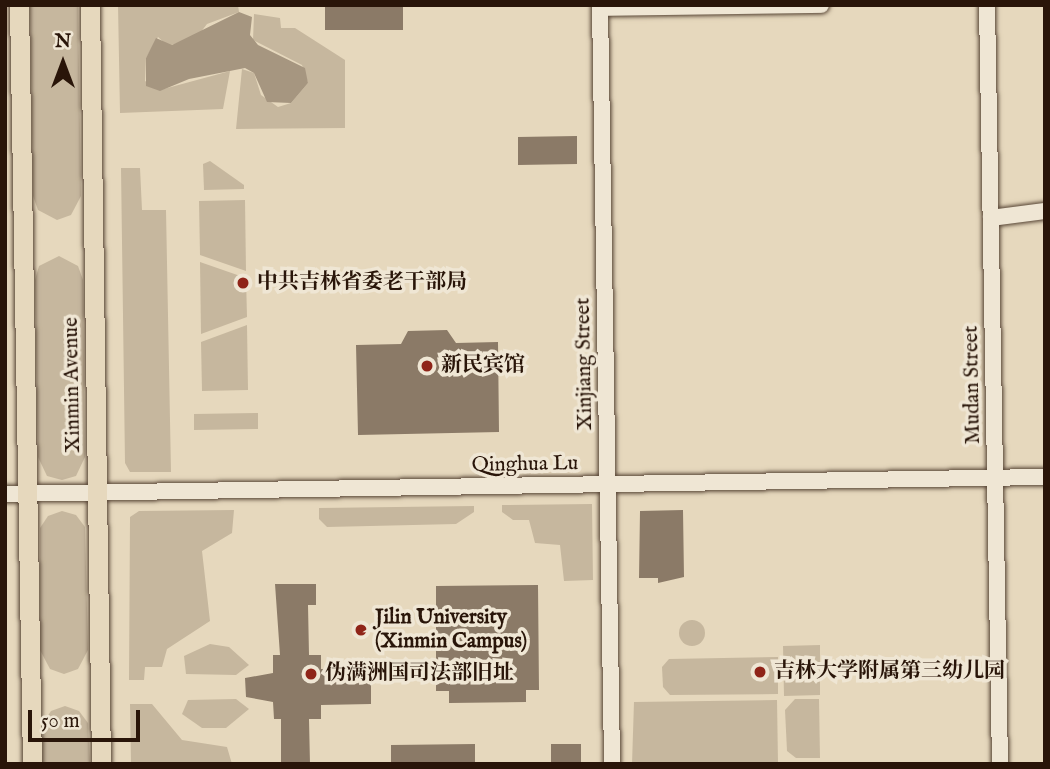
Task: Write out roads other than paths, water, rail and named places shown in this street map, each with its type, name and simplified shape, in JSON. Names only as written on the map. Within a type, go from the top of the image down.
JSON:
[{"type":"main road","points":[[19,5],[32,764]]},
{"type":"main road","name":"Xinmin Avenue","points":[[90,5],[101,764]]},
{"type":"street","points":[[600,7],[821,5]]},
{"type":"street","name":"Mudan Street","points":[[987,5],[1000,764]]},
{"type":"street","name":"Xinjiang Street","points":[[600,7],[612,764]]},
{"type":"street","points":[[991,218],[1045,211]]},
{"type":"street","name":"Qinghua Lu","points":[[5,494],[1045,477]]},
{"type":"place","name":"中共吉林省委老干部局","points":[[243,283]]},
{"type":"place","name":"新民宾馆","points":[[427,366]]},
{"type":"place","name":"Jilin University (Xinmin Campus)","points":[[361,630]]},
{"type":"place","name":"吉林大学附属第三幼儿园","points":[[760,672]]},
{"type":"place","name":"伪满洲国司法部旧址","points":[[311,674]]}]
